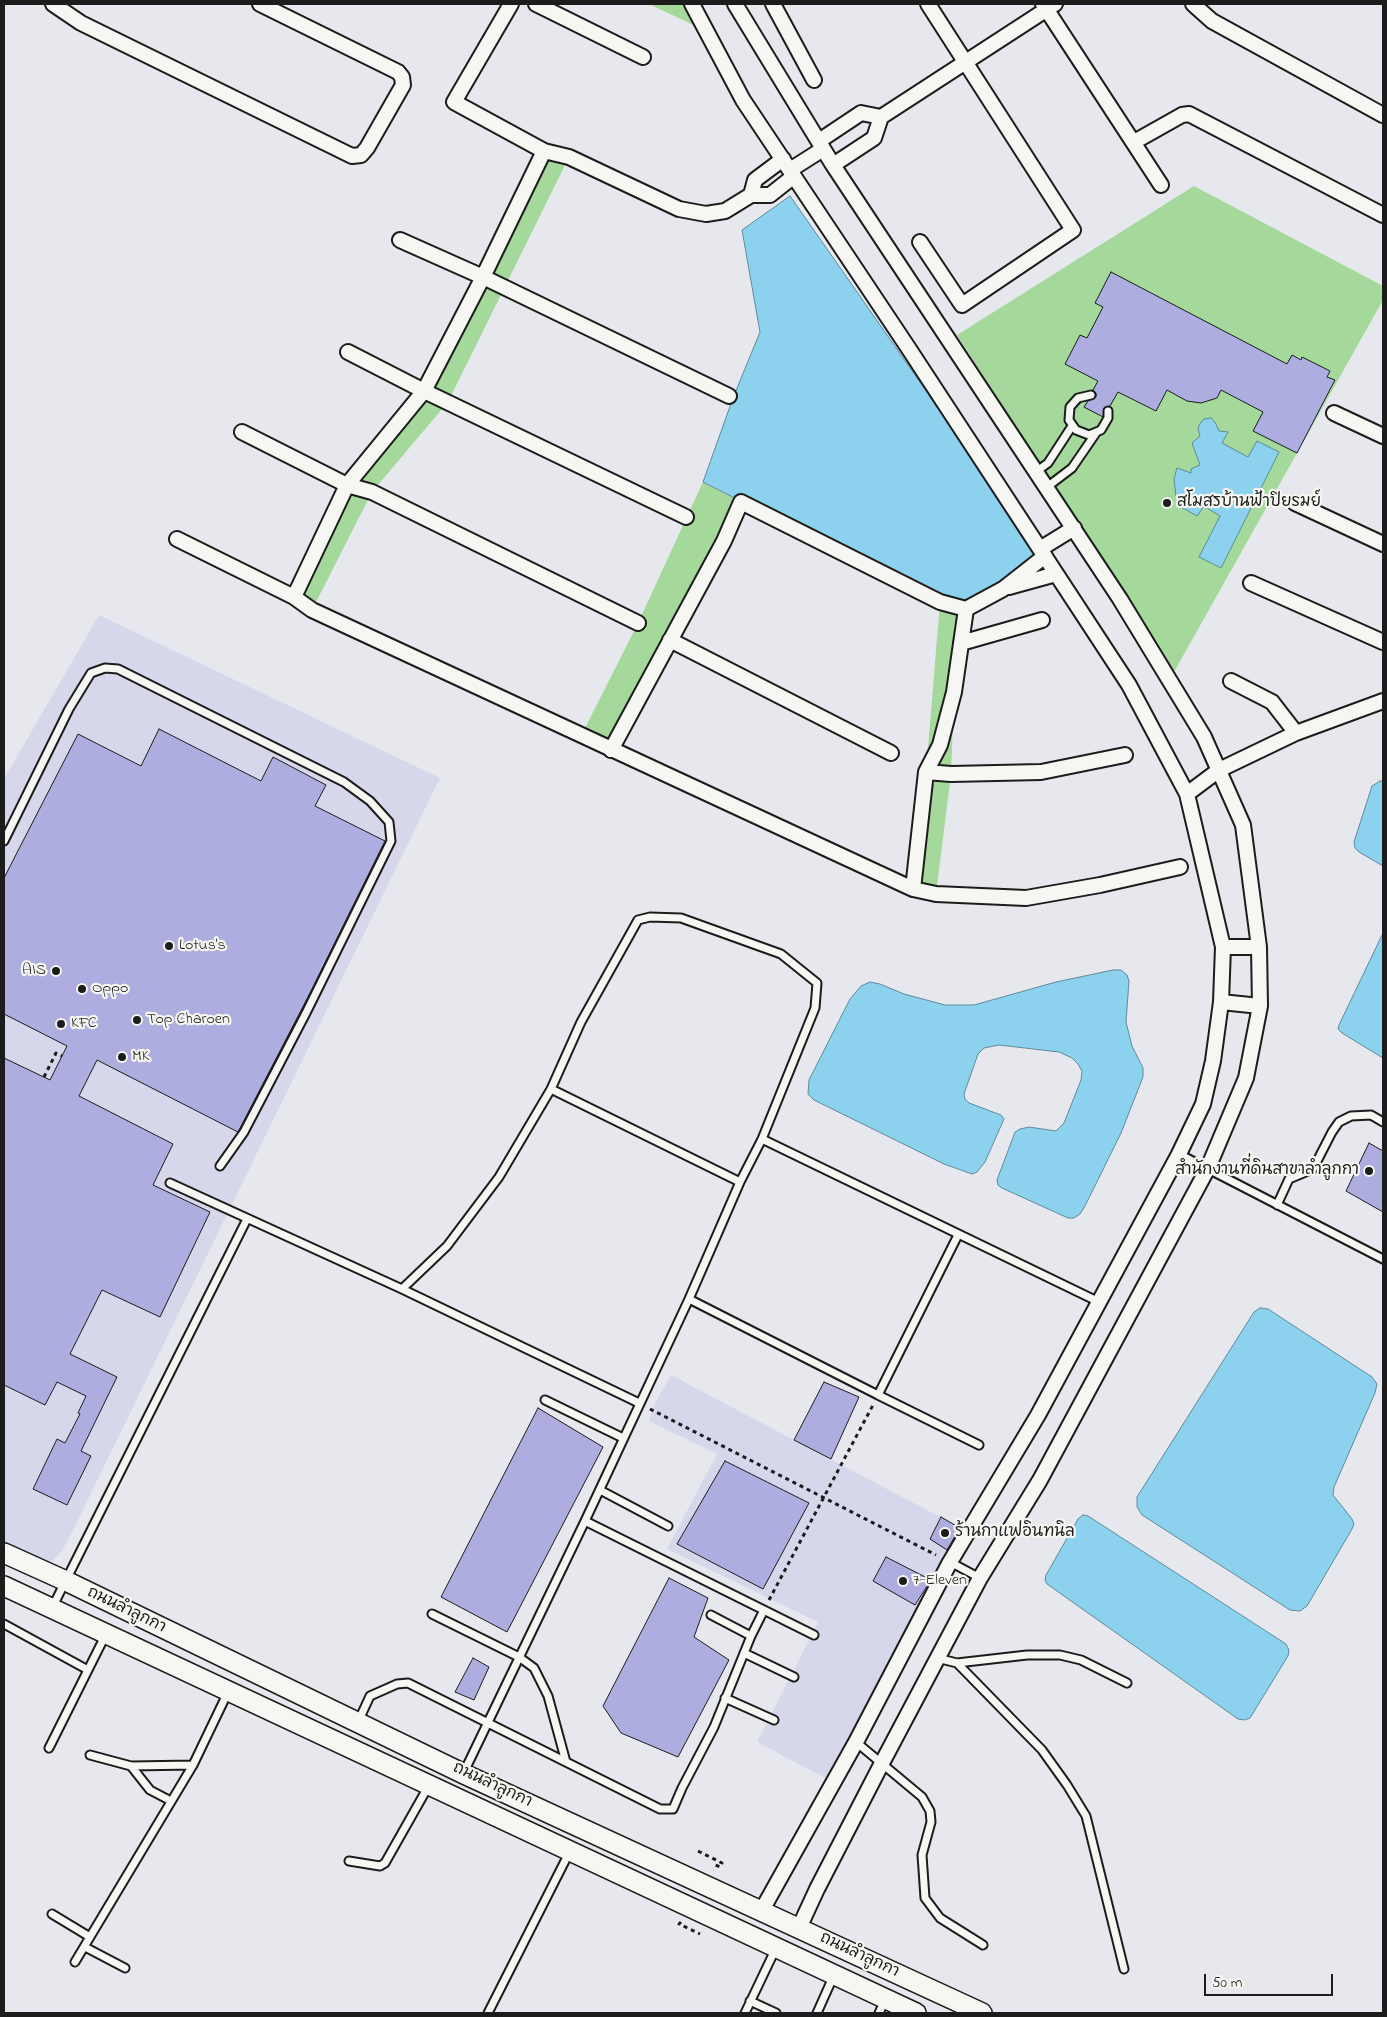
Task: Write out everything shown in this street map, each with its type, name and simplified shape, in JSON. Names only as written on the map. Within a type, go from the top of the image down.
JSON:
[{"type":"main road","name":"ถนนลำลูกกา","points":[[4,1553],[66,1581],[464,1774],[982,2013]]},
{"type":"main road","name":"ถนนลำลูกกา","points":[[4,1586],[776,1947],[834,1975],[882,2006],[916,2013]]},
{"type":"street","points":[[53,4],[80,23],[352,156],[361,155],[368,148],[403,85],[402,77],[398,72],[260,4]]},
{"type":"street","points":[[511,4],[454,102],[544,151],[569,157],[679,209],[706,214],[725,211],[751,195],[770,195],[789,168]]},
{"type":"street","points":[[536,4],[643,57]]},
{"type":"street","points":[[692,4],[743,100],[1129,685],[1187,794],[1223,946],[1221,1002],[1213,1060],[1203,1104],[1179,1154],[1038,1415],[950,1562],[856,1742],[762,1910]]},
{"type":"street","points":[[735,4],[833,165],[1074,528],[1120,599],[1204,737],[1243,825],[1259,947],[1260,1006],[1246,1078],[1208,1168],[1040,1480],[980,1578],[882,1763],[799,1928]]},
{"type":"street","points":[[773,4],[814,80]]},
{"type":"street","points":[[920,242],[962,305],[1073,230],[928,4]]},
{"type":"street","points":[[1192,4],[1212,21],[1383,115]]},
{"type":"street","points":[[833,165],[874,138],[881,117],[966,62],[1048,5],[1161,185]]},
{"type":"street","points":[[751,195],[755,180],[789,168],[861,113],[881,117]]},
{"type":"street","points":[[1134,142],[1182,115],[1189,114],[1383,215]]},
{"type":"street","points":[[294,597],[347,485],[424,391],[483,278],[544,151]]},
{"type":"street","points":[[400,240],[729,396]]},
{"type":"street","points":[[348,352],[424,391],[686,517]]},
{"type":"street","points":[[1334,412],[1383,436]]},
{"type":"street","points":[[242,432],[347,485],[372,492],[638,623]]},
{"type":"street","points":[[611,750],[724,540],[741,502],[940,602],[966,609],[1003,589],[1056,574]]},
{"type":"street","points":[[1294,503],[1383,544]]},
{"type":"street","points":[[1003,589],[1042,552],[1074,528]]},
{"type":"street","points":[[177,539],[294,597],[312,610],[913,889],[936,894],[1026,898],[1100,885],[1180,867]]},
{"type":"street","points":[[1251,583],[1383,642]]},
{"type":"street","points":[[913,889],[926,772],[940,745],[954,692],[966,609]]},
{"type":"street","points":[[961,643],[1042,620]]},
{"type":"street","points":[[670,640],[891,753]]},
{"type":"street","points":[[1231,681],[1272,702],[1296,733]]},
{"type":"street","points":[[1187,794],[1218,770],[1296,733],[1383,701]]},
{"type":"street","points":[[926,772],[951,774],[1040,772],[1125,755]]},
{"type":"street","points":[[1223,946],[1259,947]]},
{"type":"street","points":[[1221,1002],[1260,1006]]},
{"type":"lane","points":[[1091,395],[1084,395],[1073,402],[1068,414],[1072,426],[1082,434],[1096,433]]},
{"type":"lane","points":[[1047,487],[1072,468],[1096,433],[1106,425],[1108,411]]},
{"type":"lane","points":[[1037,471],[1048,463],[1072,426]]},
{"type":"lane","points":[[4,841],[68,709],[92,673],[105,668],[118,669],[344,782],[370,801],[388,822],[390,841],[374,875],[244,1132],[220,1166]]},
{"type":"lane","points":[[402,1289],[447,1246],[493,1185],[552,1089],[581,1022],[638,920],[650,917],[681,918],[782,954],[817,983],[815,1008],[762,1139],[740,1182],[689,1299],[600,1490],[464,1774]]},
{"type":"lane","points":[[552,1089],[740,1182]]},
{"type":"lane","points":[[1277,1205],[1290,1179],[1313,1168],[1339,1122],[1351,1116],[1371,1115],[1383,1122]]},
{"type":"lane","points":[[762,1139],[1098,1302]]},
{"type":"lane","points":[[1179,1154],[1383,1259]]},
{"type":"lane","points":[[170,1183],[402,1289],[640,1404]]},
{"type":"lane","points":[[52,1608],[247,1219]]},
{"type":"lane","points":[[878,1395],[958,1235]]},
{"type":"lane","points":[[689,1299],[979,1445]]},
{"type":"lane","points":[[545,1400],[623,1438]]},
{"type":"lane","points":[[600,1490],[668,1526]]},
{"type":"lane","points":[[585,1521],[814,1635]]},
{"type":"lane","points":[[950,1562],[980,1578]]},
{"type":"lane","points":[[358,1722],[370,1696],[397,1684],[408,1683],[660,1809],[674,1810],[682,1788],[714,1727],[751,1636],[764,1610]]},
{"type":"lane","points":[[432,1614],[519,1657],[534,1668],[548,1696],[566,1762]]},
{"type":"lane","points":[[711,1615],[751,1636]]},
{"type":"lane","points":[[4,1624],[88,1670]]},
{"type":"lane","points":[[49,1748],[106,1634]]},
{"type":"lane","points":[[744,1653],[794,1677]]},
{"type":"lane","points":[[938,1658],[957,1664],[1027,1655],[1060,1655],[1082,1660],[1127,1683]]},
{"type":"lane","points":[[957,1664],[1042,1750],[1086,1816],[1124,1969]]},
{"type":"lane","points":[[75,1962],[193,1765],[229,1691]]},
{"type":"lane","points":[[725,1698],[774,1720]]},
{"type":"lane","points":[[856,1742],[922,1797],[930,1810],[931,1822],[922,1855],[925,1898],[940,1918],[983,1945]]},
{"type":"lane","points":[[90,1755],[131,1766],[193,1765]]},
{"type":"lane","points":[[131,1766],[150,1790],[171,1801]]},
{"type":"lane","points":[[349,1862],[380,1866],[386,1862],[429,1785]]},
{"type":"lane","points":[[488,2013],[570,1850]]},
{"type":"lane","points":[[52,1914],[90,1937]]},
{"type":"lane","points":[[85,1947],[125,1968]]},
{"type":"lane","points":[[745,2013],[776,1947]]},
{"type":"lane","points":[[817,2013],[834,1975]]},
{"type":"lane","points":[[750,2001],[776,2013]]},
{"type":"path","points":[[44,1077],[56,1053],[62,1056]]},
{"type":"path","points":[[764,1610],[878,1395]]},
{"type":"path","points":[[640,1404],[950,1562]]},
{"type":"path","points":[[698,1851],[721,1865],[713,1864]]},
{"type":"path","points":[[679,1924],[700,1934]]},
{"type":"shaded area","points":[[99,615],[440,778],[72,1532],[62,1551],[53,1560],[45,1563],[4,1544],[4,779]]},
{"type":"shaded area","points":[[671,1375],[961,1528],[932,1580],[833,1782],[757,1742],[818,1622],[667,1549],[717,1454],[649,1421],[655,1403]]},
{"type":"green space","points":[[649,4],[694,4],[706,31]]},
{"type":"green space","points":[[544,151],[569,157],[448,402],[372,492],[312,610],[294,597],[347,485],[424,391]]},
{"type":"green space","name":"สโมสรบ้านฟ้าปิยรมย์","points":[[1194,186],[1383,286],[1383,300],[1174,672],[957,335]]},
{"type":"green space","points":[[703,482],[741,502],[611,750],[581,736],[638,623]]},
{"type":"green space","points":[[940,602],[966,609],[954,692],[951,774],[936,894],[913,889],[926,772]]},
{"type":"water","points":[[790,196],[1042,557],[969,603],[940,602],[703,482],[733,398],[760,332],[742,230]]},
{"type":"water","points":[[1211,418],[1219,431],[1228,432],[1222,443],[1248,457],[1257,441],[1279,452],[1221,568],[1199,557],[1220,516],[1204,506],[1197,516],[1181,507],[1176,497],[1174,479],[1177,468],[1191,473],[1191,469],[1200,465],[1192,443],[1200,436],[1198,428],[1201,422],[1204,419]]},
{"type":"water","points":[[1383,781],[1383,866],[1359,852],[1355,848],[1354,842],[1372,786]]},
{"type":"water","points":[[1383,933],[1383,1058],[1338,1029]]},
{"type":"water","points":[[1121,970],[1127,975],[1129,981],[1126,1022],[1132,1046],[1143,1068],[1143,1077],[1121,1133],[1085,1206],[1080,1214],[1074,1218],[1068,1218],[1002,1188],[998,1185],[997,1180],[1015,1132],[1029,1127],[1056,1131],[1064,1123],[1081,1080],[1082,1071],[1072,1058],[1059,1052],[999,1045],[984,1048],[978,1054],[964,1094],[965,1099],[969,1103],[1001,1115],[1004,1119],[985,1162],[977,1172],[972,1174],[944,1164],[814,1100],[808,1094],[809,1080],[850,999],[861,986],[870,982],[904,994],[945,1005],[974,1005],[1056,982]]},
{"type":"water","points":[[1260,1308],[1268,1309],[1372,1377],[1377,1384],[1375,1393],[1334,1487],[1333,1495],[1354,1524],[1307,1606],[1300,1611],[1290,1610],[1142,1515],[1137,1507],[1137,1497],[1254,1312]]},
{"type":"water","points":[[1083,1515],[1088,1516],[1286,1644],[1289,1650],[1288,1656],[1250,1718],[1245,1720],[1238,1719],[1047,1584],[1045,1580],[1046,1575],[1078,1519]]},
{"type":"building","points":[[1111,272],[1287,364],[1292,355],[1301,360],[1302,357],[1330,371],[1327,377],[1335,380],[1297,453],[1253,431],[1263,412],[1221,390],[1217,398],[1201,403],[1187,401],[1167,390],[1156,411],[1118,392],[1110,406],[1104,408],[1103,417],[1084,407],[1088,401],[1096,397],[1096,393],[1093,390],[1098,381],[1065,364],[1080,335],[1087,338],[1103,307],[1095,303]]},
{"type":"building","name":"Lotus's","points":[[159,729],[261,781],[273,757],[326,785],[315,806],[385,841],[310,993],[238,1132],[97,1060],[79,1096],[173,1144],[153,1185],[210,1212],[160,1317],[102,1290],[70,1354],[117,1377],[81,1451],[91,1456],[67,1505],[33,1489],[57,1439],[65,1443],[80,1414],[78,1413],[86,1396],[57,1382],[45,1405],[4,1385],[4,1058],[50,1080],[67,1046],[4,1014],[4,878],[78,734],[141,766]]},
{"type":"building","name":"สำนักงานที่ดินสาขาลำลูกกา","points":[[1369,1143],[1383,1151],[1383,1212],[1346,1191]]},
{"type":"building","points":[[824,1382],[859,1397],[831,1459],[794,1440]]},
{"type":"building","points":[[538,1408],[603,1447],[507,1632],[441,1597]]},
{"type":"building","points":[[725,1461],[809,1503],[763,1589],[677,1544]]},
{"type":"building","name":"ร้านกาแฟอินทนิล","points":[[941,1517],[960,1528],[947,1550],[930,1539]]},
{"type":"building","name":"7-Eleven","points":[[886,1557],[931,1580],[915,1605],[873,1581]]},
{"type":"building","points":[[669,1578],[708,1598],[694,1637],[729,1660],[678,1757],[621,1733],[603,1706]]},
{"type":"building","points":[[473,1658],[489,1667],[474,1700],[455,1692]]},
{"type":"place","name":"สโมสรบ้านฟ้าปิยรมย์","points":[[1167,503]]},
{"type":"place","name":"Lotus's","points":[[169,946]]},
{"type":"place","name":"AIS","points":[[56,971]]},
{"type":"place","name":"Oppo","points":[[82,989]]},
{"type":"place","name":"Top Charoen","points":[[137,1020]]},
{"type":"place","name":"KFC","points":[[61,1024]]},
{"type":"place","name":"MK","points":[[122,1057]]},
{"type":"place","name":"สำนักงานที่ดินสาขาลำลูกกา","points":[[1369,1171]]},
{"type":"place","name":"ร้านกาแฟอินทนิล","points":[[945,1533]]},
{"type":"place","name":"7-Eleven","points":[[903,1581]]}]
